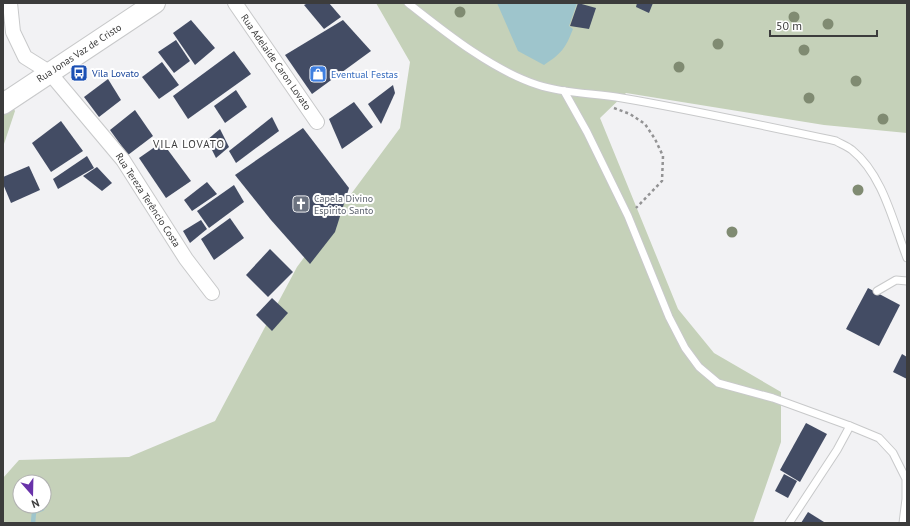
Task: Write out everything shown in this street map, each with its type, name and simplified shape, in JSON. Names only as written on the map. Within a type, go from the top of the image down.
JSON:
[{"type":"street","name":"Rua Tereza Terêncio Costa","points":[[10,3],[13,32],[25,57],[49,72],[123,160],[186,260],[212,293]]},
{"type":"street","name":"Rua Jonas Vaz de Cristo","points":[[3,104],[155,3]]},
{"type":"street","name":"Rua Adelaide Caron Lovato","points":[[235,3],[317,122]]},
{"type":"lane","points":[[408,3],[493,66],[538,85],[564,91],[621,98],[836,141],[851,150],[865,163],[879,184],[907,258]]},
{"type":"lane","points":[[564,91],[587,132],[628,216],[669,317],[685,348],[699,367],[718,383],[773,398],[879,438],[893,453],[906,479],[906,499],[903,523]]},
{"type":"lane","points":[[877,291],[896,280],[907,281]]},
{"type":"lane","points":[[789,523],[837,450],[850,426]]},
{"type":"path","points":[[608,106],[630,114],[645,124],[655,139],[663,156],[662,181],[628,216]]},
{"type":"green space","points":[[376,3],[907,3],[907,133],[824,125],[626,93],[600,118],[678,309],[714,353],[781,392],[781,442],[753,523],[3,523],[3,478],[19,460],[129,457],[215,421],[297,267],[400,128],[410,62]]},
{"type":"green space","points":[[3,87],[15,111],[3,147]]},
{"type":"water","points":[[497,3],[577,3],[569,26],[573,29],[568,41],[559,54],[544,65],[518,51]]},
{"type":"building","points":[[308,3],[329,3],[341,17],[324,29],[304,5]]},
{"type":"building","points":[[578,3],[596,8],[589,29],[570,26]]},
{"type":"building","points":[[637,3],[653,3],[649,13],[636,7]]},
{"type":"building","points":[[191,20],[215,48],[195,65],[173,33]]},
{"type":"building","name":"Eventual Festas","points":[[343,20],[371,51],[312,94],[285,55]]},
{"type":"building","points":[[176,40],[190,61],[174,73],[158,52]]},
{"type":"building","points":[[234,51],[251,74],[188,119],[173,96]]},
{"type":"building","points":[[162,62],[179,85],[159,99],[142,77]]},
{"type":"building","points":[[108,79],[121,100],[99,117],[84,97]]},
{"type":"building","points":[[393,85],[395,93],[381,124],[368,104]]},
{"type":"building","points":[[236,90],[247,107],[225,123],[214,106]]},
{"type":"building","points":[[354,102],[373,127],[342,149],[329,119]]},
{"type":"building","points":[[135,110],[153,136],[128,155],[110,130]]},
{"type":"building","points":[[272,117],[279,131],[236,163],[229,151]]},
{"type":"building","points":[[61,121],[83,151],[51,172],[32,143]]},
{"type":"building","name":"Capela Divino Espirito Santo","points":[[303,128],[349,188],[335,232],[310,264],[271,220],[235,175]]},
{"type":"building","points":[[220,129],[229,147],[216,158],[207,140]]},
{"type":"building","points":[[162,142],[191,181],[166,198],[139,158]]},
{"type":"building","points":[[87,156],[94,168],[58,189],[53,179]]},
{"type":"building","points":[[29,166],[40,190],[11,203],[3,184],[3,177]]},
{"type":"building","points":[[97,167],[112,183],[102,191],[83,176]]},
{"type":"building","points":[[207,182],[217,194],[192,211],[184,200]]},
{"type":"building","points":[[234,185],[244,202],[209,228],[197,211]]},
{"type":"building","points":[[230,218],[244,238],[214,260],[201,239]]},
{"type":"building","points":[[201,220],[207,229],[190,243],[183,231]]},
{"type":"building","points":[[270,249],[293,272],[268,297],[246,275]]},
{"type":"building","points":[[868,288],[900,305],[879,346],[846,329]]},
{"type":"building","points":[[272,298],[288,313],[272,331],[256,315]]},
{"type":"building","points":[[902,354],[907,357],[907,379],[893,372]]},
{"type":"building","points":[[806,423],[827,434],[800,482],[780,470]]},
{"type":"building","points":[[784,474],[797,481],[788,498],[775,491]]},
{"type":"building","points":[[808,512],[824,522],[801,523]]},
{"type":"waterway","points":[[33,523],[34,514]]},
{"type":"place","name":"Vila Lovato","points":[[79,73]]},
{"type":"place","name":"Eventual Festas","points":[[318,74]]},
{"type":"place","name":"Capela Divino Espirito Santo","points":[[301,204]]},
{"type":"district","name":"VILA LOVATO","points":[[189,144]]}]
